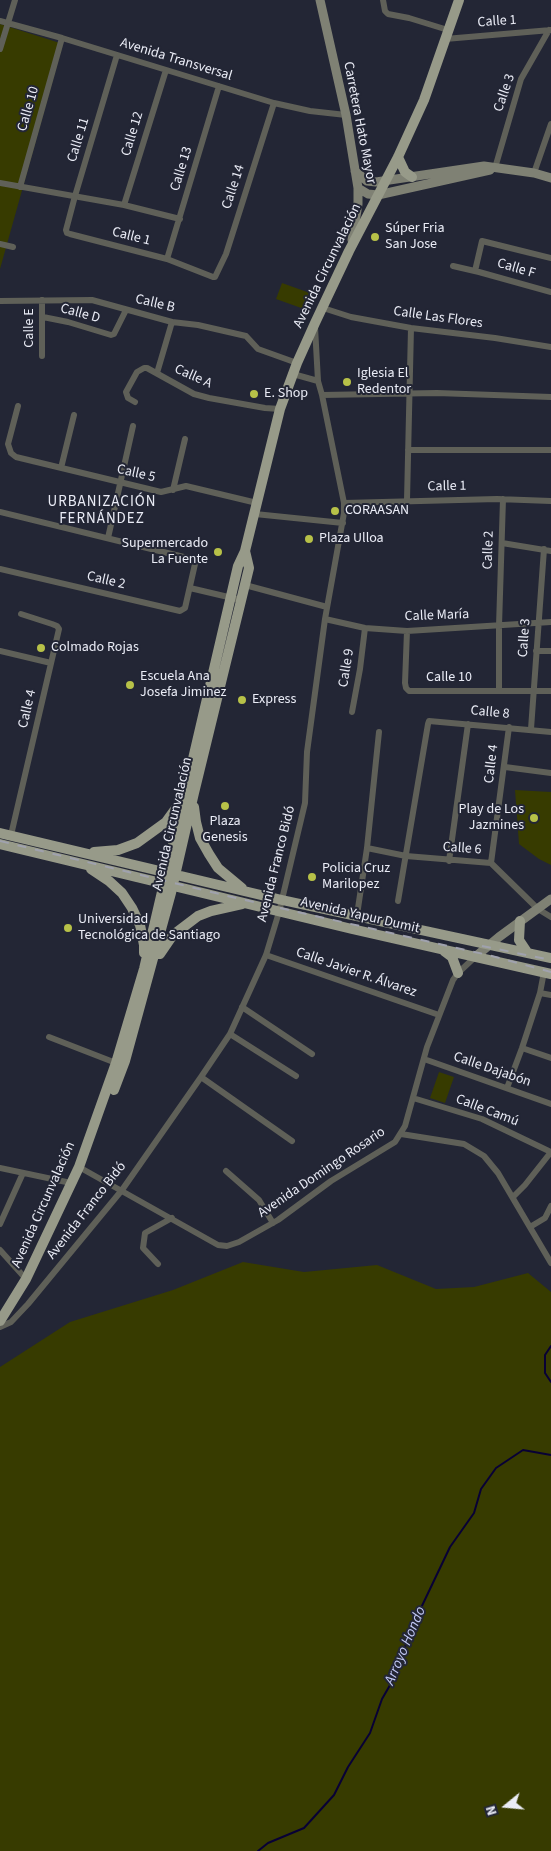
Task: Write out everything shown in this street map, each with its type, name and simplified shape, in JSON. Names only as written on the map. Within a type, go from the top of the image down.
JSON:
[{"type":"main road","name":"Carretera Hato Mayor","points":[[320,0],[346,115],[358,188],[355,226],[349,251]]},
{"type":"main road","name":"Avenida Circunvalación","points":[[95,1125],[115,1086],[125,1061],[148,970],[164,878],[189,792],[236,599],[238,566],[245,551],[255,514],[280,408],[315,323],[349,251],[398,157],[424,100],[459,0]]},
{"type":"main road","points":[[398,157],[405,172],[412,177]]},
{"type":"main road","points":[[355,171],[367,181],[386,181],[484,166],[534,173],[551,178]]},
{"type":"main road","points":[[358,188],[368,194],[378,195],[495,168]]},
{"type":"main road","name":"Avenida Circunvalación","points":[[236,599],[245,585],[249,568],[245,551]]},
{"type":"main road","name":"Avenida Circunvalación","points":[[0,1321],[26,1279],[79,1167],[95,1125],[148,970],[175,880],[189,792]]},
{"type":"main road","points":[[0,844],[82,858],[118,850],[137,843],[166,822],[189,792]]},
{"type":"main road","points":[[189,792],[200,838],[208,854],[230,880],[244,890]]},
{"type":"main road","points":[[0,833],[82,858],[122,893],[140,925],[148,970]]},
{"type":"main road","name":"Avenida Yapur Dumit","points":[[82,858],[164,878],[244,890],[282,900],[551,958]]},
{"type":"main road","name":"Avenida Yapur Dumit","points":[[175,880],[246,904],[547,973]]},
{"type":"main road","name":"Avenida Domingo Rosario","points":[[475,957],[520,921],[551,900]]},
{"type":"main road","points":[[148,970],[173,935],[186,924],[211,911],[246,904]]},
{"type":"main road","points":[[520,921],[520,940],[527,952]]},
{"type":"main road","points":[[441,949],[452,956],[458,973]]},
{"type":"street","points":[[0,49],[15,0]]},
{"type":"street","points":[[383,0],[385,10],[390,15],[408,18],[446,35]]},
{"type":"street","name":"Avenida Transversal","points":[[0,21],[274,103],[310,111],[346,115]]},
{"type":"street","name":"Calle 1","points":[[446,35],[550,30]]},
{"type":"street","name":"Calle 3","points":[[495,168],[521,79],[550,30]]},
{"type":"street","name":"Calle 10","points":[[20,187],[62,38]]},
{"type":"street","name":"Calle 11","points":[[67,233],[75,196],[118,55]]},
{"type":"street","name":"Calle 12","points":[[124,205],[166,70]]},
{"type":"street","name":"Calle 13","points":[[167,259],[219,86]]},
{"type":"street","name":"Calle 14","points":[[216,277],[226,254],[274,103]]},
{"type":"street","points":[[534,173],[551,124]]},
{"type":"street","points":[[0,183],[124,205],[180,219]]},
{"type":"street","name":"Calle 1","points":[[67,233],[167,259],[216,277]]},
{"type":"street","points":[[475,271],[482,241],[551,258]]},
{"type":"street","points":[[0,244],[14,247]]},
{"type":"street","name":"Calle F","points":[[453,266],[551,292]]},
{"type":"street","name":"Calle B","points":[[0,301],[87,299],[172,322],[198,325],[246,336],[258,349],[297,363]]},
{"type":"street","name":"Calle E","points":[[42,300],[42,356]]},
{"type":"street","name":"Calle Las Flores","points":[[323,308],[352,317],[411,328],[551,347]]},
{"type":"street","name":"Calle D","points":[[43,317],[68,322],[111,335],[114,334],[126,310]]},
{"type":"street","points":[[157,373],[172,322]]},
{"type":"street","name":"Avenida Franco Bidó","points":[[0,1327],[10,1322],[28,1304],[122,1190],[230,1034],[266,956],[279,912],[305,803],[307,752],[325,619],[343,523],[344,503],[318,381],[315,323]]},
{"type":"street","points":[[406,500],[411,328]]},
{"type":"street","name":"Calle A","points":[[135,402],[128,398],[126,392],[137,372],[144,368],[157,373],[186,390],[209,398],[265,408],[280,408]]},
{"type":"street","points":[[293,374],[318,381]]},
{"type":"street","points":[[322,395],[408,393],[551,397]]},
{"type":"street","name":"Calle 5","points":[[18,406],[8,444],[11,453],[16,457],[162,492],[186,486],[257,503]]},
{"type":"street","points":[[61,468],[74,414]]},
{"type":"street","points":[[108,538],[133,426]]},
{"type":"street","points":[[172,490],[185,439]]},
{"type":"street","points":[[408,450],[551,450]]},
{"type":"street","name":"Calle 2","points":[[499,691],[503,499]]},
{"type":"street","name":"Calle 1","points":[[344,503],[406,500],[551,500]]},
{"type":"street","points":[[0,512],[192,559],[195,564],[190,588],[236,599]]},
{"type":"street","points":[[255,514],[343,523]]},
{"type":"street","points":[[502,543],[548,550]]},
{"type":"street","name":"Calle 3","points":[[531,729],[536,651],[548,550]]},
{"type":"street","name":"Calle 2","points":[[0,569],[180,611],[185,608],[190,588]]},
{"type":"street","points":[[245,585],[327,607]]},
{"type":"street","name":"Calle 4","points":[[11,835],[59,629],[57,626],[21,614]]},
{"type":"street","name":"Calle María","points":[[325,619],[365,628],[407,631],[551,622]]},
{"type":"street","name":"Calle 9","points":[[352,712],[365,628]]},
{"type":"street","name":"Calle 10","points":[[407,631],[405,683],[409,691],[551,691]]},
{"type":"street","points":[[0,651],[52,663]]},
{"type":"street","points":[[536,651],[551,652]]},
{"type":"street","name":"Calle 8","points":[[406,856],[428,724],[432,720],[551,732]]},
{"type":"street","points":[[449,861],[468,724]]},
{"type":"street","name":"Calle 4","points":[[491,863],[509,727]]},
{"type":"street","points":[[357,916],[367,848],[379,732]]},
{"type":"street","points":[[505,767],[551,773]]},
{"type":"street","name":"Calle 6","points":[[367,848],[406,856],[491,863],[538,909],[551,918]]},
{"type":"street","points":[[398,901],[406,856]]},
{"type":"street","name":"Calle Javier R. Álvarez","points":[[266,956],[439,1015]]},
{"type":"street","name":"Avenida Domingo Rosario","points":[[79,1167],[218,1245],[223,1246],[239,1242],[274,1223],[332,1181],[385,1149],[401,1134],[424,1059],[453,980],[475,957]]},
{"type":"street","points":[[507,1088],[547,973]]},
{"type":"street","points":[[540,993],[551,995]]},
{"type":"street","points":[[242,1007],[312,1054]]},
{"type":"street","points":[[230,1034],[296,1076]]},
{"type":"street","points":[[49,1036],[116,1063]]},
{"type":"street","points":[[522,1048],[551,1058]]},
{"type":"street","name":"Calle Dajabón","points":[[424,1059],[551,1104]]},
{"type":"street","points":[[201,1078],[292,1140]]},
{"type":"street","name":"Calle Camú","points":[[413,1098],[482,1119],[551,1152]]},
{"type":"street","points":[[401,1134],[464,1144],[484,1156],[498,1173],[551,1263]]},
{"type":"street","points":[[513,1197],[551,1152]]},
{"type":"street","points":[[0,1168],[71,1183]]},
{"type":"street","points":[[226,1171],[259,1200],[274,1223]]},
{"type":"street","points":[[0,1224],[23,1173]]},
{"type":"street","points":[[530,1227],[545,1218],[551,1206]]},
{"type":"street","points":[[158,1264],[143,1248],[145,1234],[172,1218]]},
{"type":"street","points":[[0,1250],[26,1279]]},
{"type":"shaded area","points":[[0,24],[63,44],[0,269]]},
{"type":"shaded area","points":[[282,283],[310,293],[304,309],[276,299]]},
{"type":"shaded area","name":"Play de Los Jazmines","points":[[515,790],[551,792],[551,865],[539,859],[519,844]]},
{"type":"shaded area","points":[[439,1072],[454,1077],[445,1103],[430,1098]]},
{"type":"shaded area","points":[[243,1262],[304,1272],[377,1265],[436,1289],[474,1287],[528,1273],[551,1292],[551,1851],[0,1851],[0,1367],[70,1322],[173,1290]]},
{"type":"waterway","name":"Arroyo Hondo","points":[[551,1346],[545,1355],[545,1373],[551,1382]]},
{"type":"waterway","name":"Arroyo Hondo","points":[[258,1851],[268,1843],[304,1828],[334,1795],[348,1767],[370,1733],[382,1699],[397,1673],[410,1631],[450,1547],[474,1513],[481,1489],[496,1468],[523,1450],[551,1455]]},
{"type":"railway","points":[[0,841],[236,898],[488,955],[551,972]]},
{"type":"railway","points":[[482,946],[551,960]]},
{"type":"place","name":"Súper Fria San Jose","points":[[375,237]]},
{"type":"place","name":"Iglesia El Redentor","points":[[347,382]]},
{"type":"place","name":"E. Shop","points":[[254,394]]},
{"type":"place","name":"CORAASAN","points":[[335,511]]},
{"type":"place","name":"Plaza Ulloa","points":[[309,539]]},
{"type":"place","name":"Supermercado La Fuente","points":[[218,552]]},
{"type":"place","name":"Colmado Rojas","points":[[41,648]]},
{"type":"place","name":"Escuela Ana Josefa Jiminez","points":[[130,685]]},
{"type":"place","name":"Express","points":[[242,700]]},
{"type":"place","name":"Plaza Genesis","points":[[225,806]]},
{"type":"place","name":"Play de Los Jazmines","points":[[534,818]]},
{"type":"place","name":"Policia Cruz Marilopez","points":[[312,877]]},
{"type":"place","name":"Universidad Tecnológica de Santiago","points":[[68,928]]},
{"type":"district","name":"URBANIZACIÓN FERNÁNDEZ","points":[[102,512]]}]
